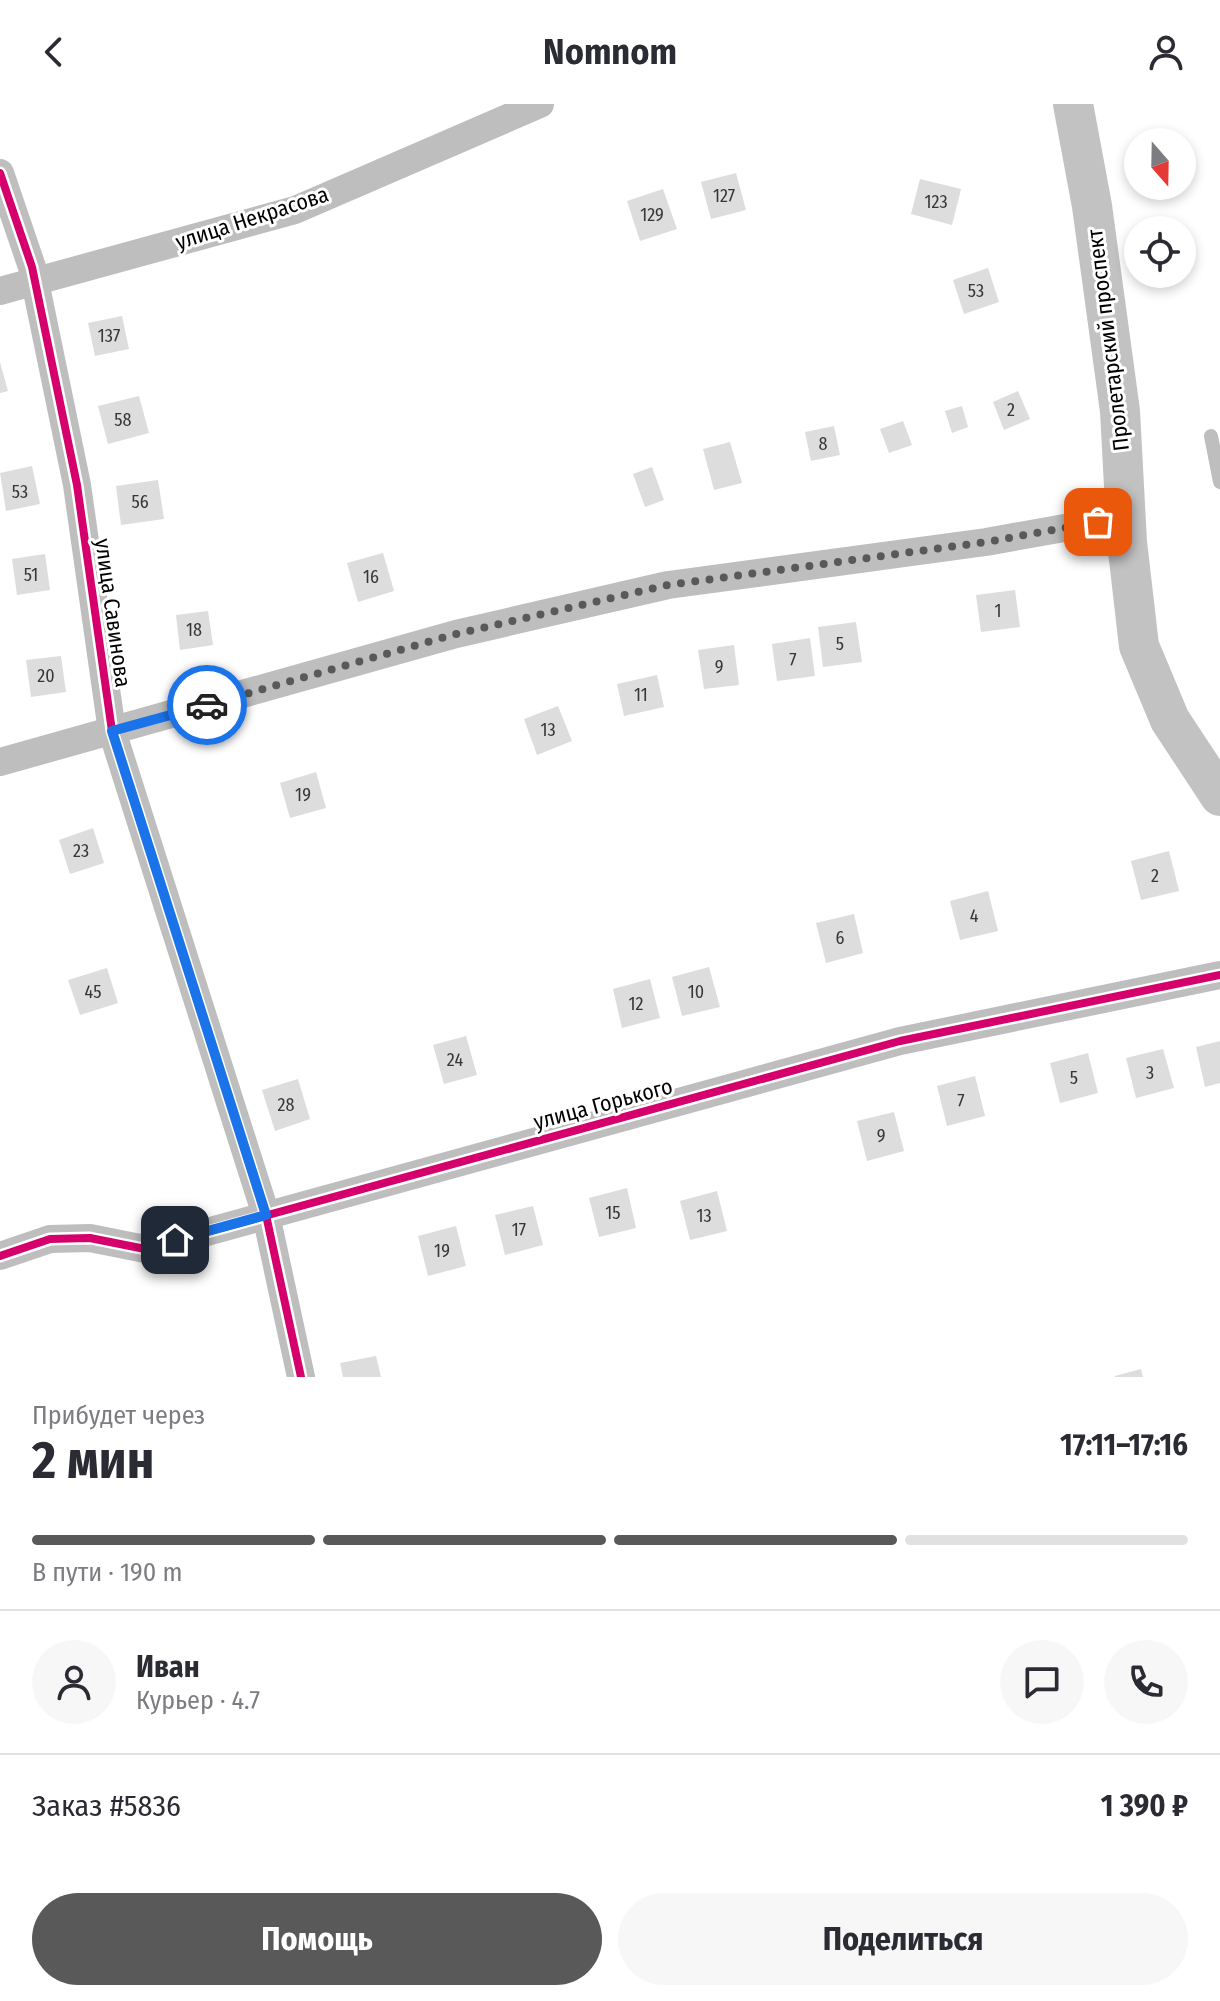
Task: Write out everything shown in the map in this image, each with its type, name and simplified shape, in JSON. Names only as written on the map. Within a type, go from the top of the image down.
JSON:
[{"type":"street","name":"улица Некрасова","points":[[0,291],[295,210],[540,104]]},
{"type":"street","name":"Пролетарский проспект","points":[[1073,104],[1092,206],[1120,411],[1126,517],[1139,646],[1170,720],[1220,796]]},
{"type":"street","name":"улица Савинова","points":[[0,173],[35,282],[77,485],[112,731],[266,1215],[301,1377]]},
{"type":"street","points":[[0,762],[456,634],[668,585],[986,542],[1126,517]]},
{"type":"street","name":"улица Горького","points":[[0,1256],[50,1239],[90,1238],[145,1249],[900,1041],[1220,975]]},
{"type":"lane","points":[[1211,436],[1220,482]]},
{"type":"building","points":[[736,173],[746,210],[711,219],[701,182]]},
{"type":"building","points":[[920,179],[961,189],[952,225],[911,214]]},
{"type":"building","points":[[663,189],[677,229],[640,241],[627,201]]},
{"type":"building","points":[[988,268],[999,302],[964,314],[953,280]]},
{"type":"building","points":[[122,316],[129,349],[95,356],[88,323]]},
{"type":"building","points":[[0,362],[8,391],[0,393]]},
{"type":"building","points":[[1018,391],[1030,419],[1004,430],[993,402]]},
{"type":"building","points":[[139,396],[149,433],[108,444],[98,406]]},
{"type":"building","points":[[962,406],[968,427],[952,433],[945,411]]},
{"type":"building","points":[[903,421],[912,445],[889,453],[880,429]]},
{"type":"building","points":[[834,426],[840,455],[811,461],[805,432]]},
{"type":"building","points":[[730,442],[742,483],[714,490],[703,449]]},
{"type":"building","points":[[32,466],[40,504],[6,511],[0,473]]},
{"type":"building","points":[[652,467],[664,500],[645,507],[633,474]]},
{"type":"building","points":[[158,480],[164,519],[121,525],[116,486]]},
{"type":"building","points":[[383,553],[394,591],[358,602],[347,563]]},
{"type":"building","points":[[45,554],[50,590],[17,595],[12,559]]},
{"type":"building","points":[[1015,590],[1020,627],[981,632],[976,595]]},
{"type":"building","points":[[208,611],[213,645],[180,650],[176,615]]},
{"type":"building","points":[[856,622],[862,662],[823,667],[818,627]]},
{"type":"building","points":[[810,638],[815,676],[777,681],[772,644]]},
{"type":"building","points":[[734,645],[739,685],[704,689],[698,650]]},
{"type":"building","points":[[61,656],[66,692],[31,697],[26,660]]},
{"type":"building","points":[[657,675],[664,707],[624,716],[617,684]]},
{"type":"building","points":[[558,706],[572,741],[537,755],[524,719]]},
{"type":"building","points":[[316,772],[326,808],[290,818],[280,783]]},
{"type":"building","points":[[93,828],[104,863],[70,874],[59,840]]},
{"type":"building","points":[[1169,851],[1179,891],[1141,900],[1131,861]]},
{"type":"building","points":[[988,891],[998,931],[960,940],[950,901]]},
{"type":"building","points":[[854,914],[863,953],[826,963],[816,923]]},
{"type":"building","points":[[709,967],[720,1007],[682,1016],[672,977]]},
{"type":"building","points":[[107,968],[118,1003],[80,1015],[68,980]]},
{"type":"building","points":[[650,979],[660,1018],[622,1028],[613,989]]},
{"type":"building","points":[[466,1036],[477,1075],[444,1084],[433,1045]]},
{"type":"building","points":[[1220,1041],[1220,1083],[1205,1087],[1196,1047]]},
{"type":"building","points":[[1163,1049],[1174,1088],[1136,1098],[1126,1058]]},
{"type":"building","points":[[1088,1053],[1098,1093],[1060,1103],[1050,1063]]},
{"type":"building","points":[[975,1076],[985,1116],[947,1126],[937,1086]]},
{"type":"building","points":[[298,1079],[310,1119],[275,1131],[262,1090]]},
{"type":"building","points":[[894,1112],[904,1151],[867,1161],[857,1121]]},
{"type":"building","points":[[627,1188],[636,1228],[599,1237],[589,1198]]},
{"type":"building","points":[[717,1191],[727,1231],[690,1240],[680,1201]]},
{"type":"building","points":[[533,1206],[543,1245],[505,1255],[495,1215]]},
{"type":"building","points":[[456,1226],[466,1266],[428,1276],[418,1236]]},
{"type":"building","points":[[376,1356],[381,1377],[343,1377],[340,1363]]},
{"type":"building","points":[[1141,1369],[1143,1377],[1115,1377],[1115,1376]]},
{"type":"cycle path","points":[[0,173],[32,267],[77,485],[112,731],[266,1215],[301,1377]]},
{"type":"cycle path","points":[[0,1256],[50,1239],[90,1238],[145,1249],[900,1041],[1220,975]]},
{"type":"way so far","points":[[207,705],[456,634],[668,585],[986,542],[1098,522]]},
{"type":"route","points":[[175,1240],[266,1215],[112,731],[207,705]]}]
